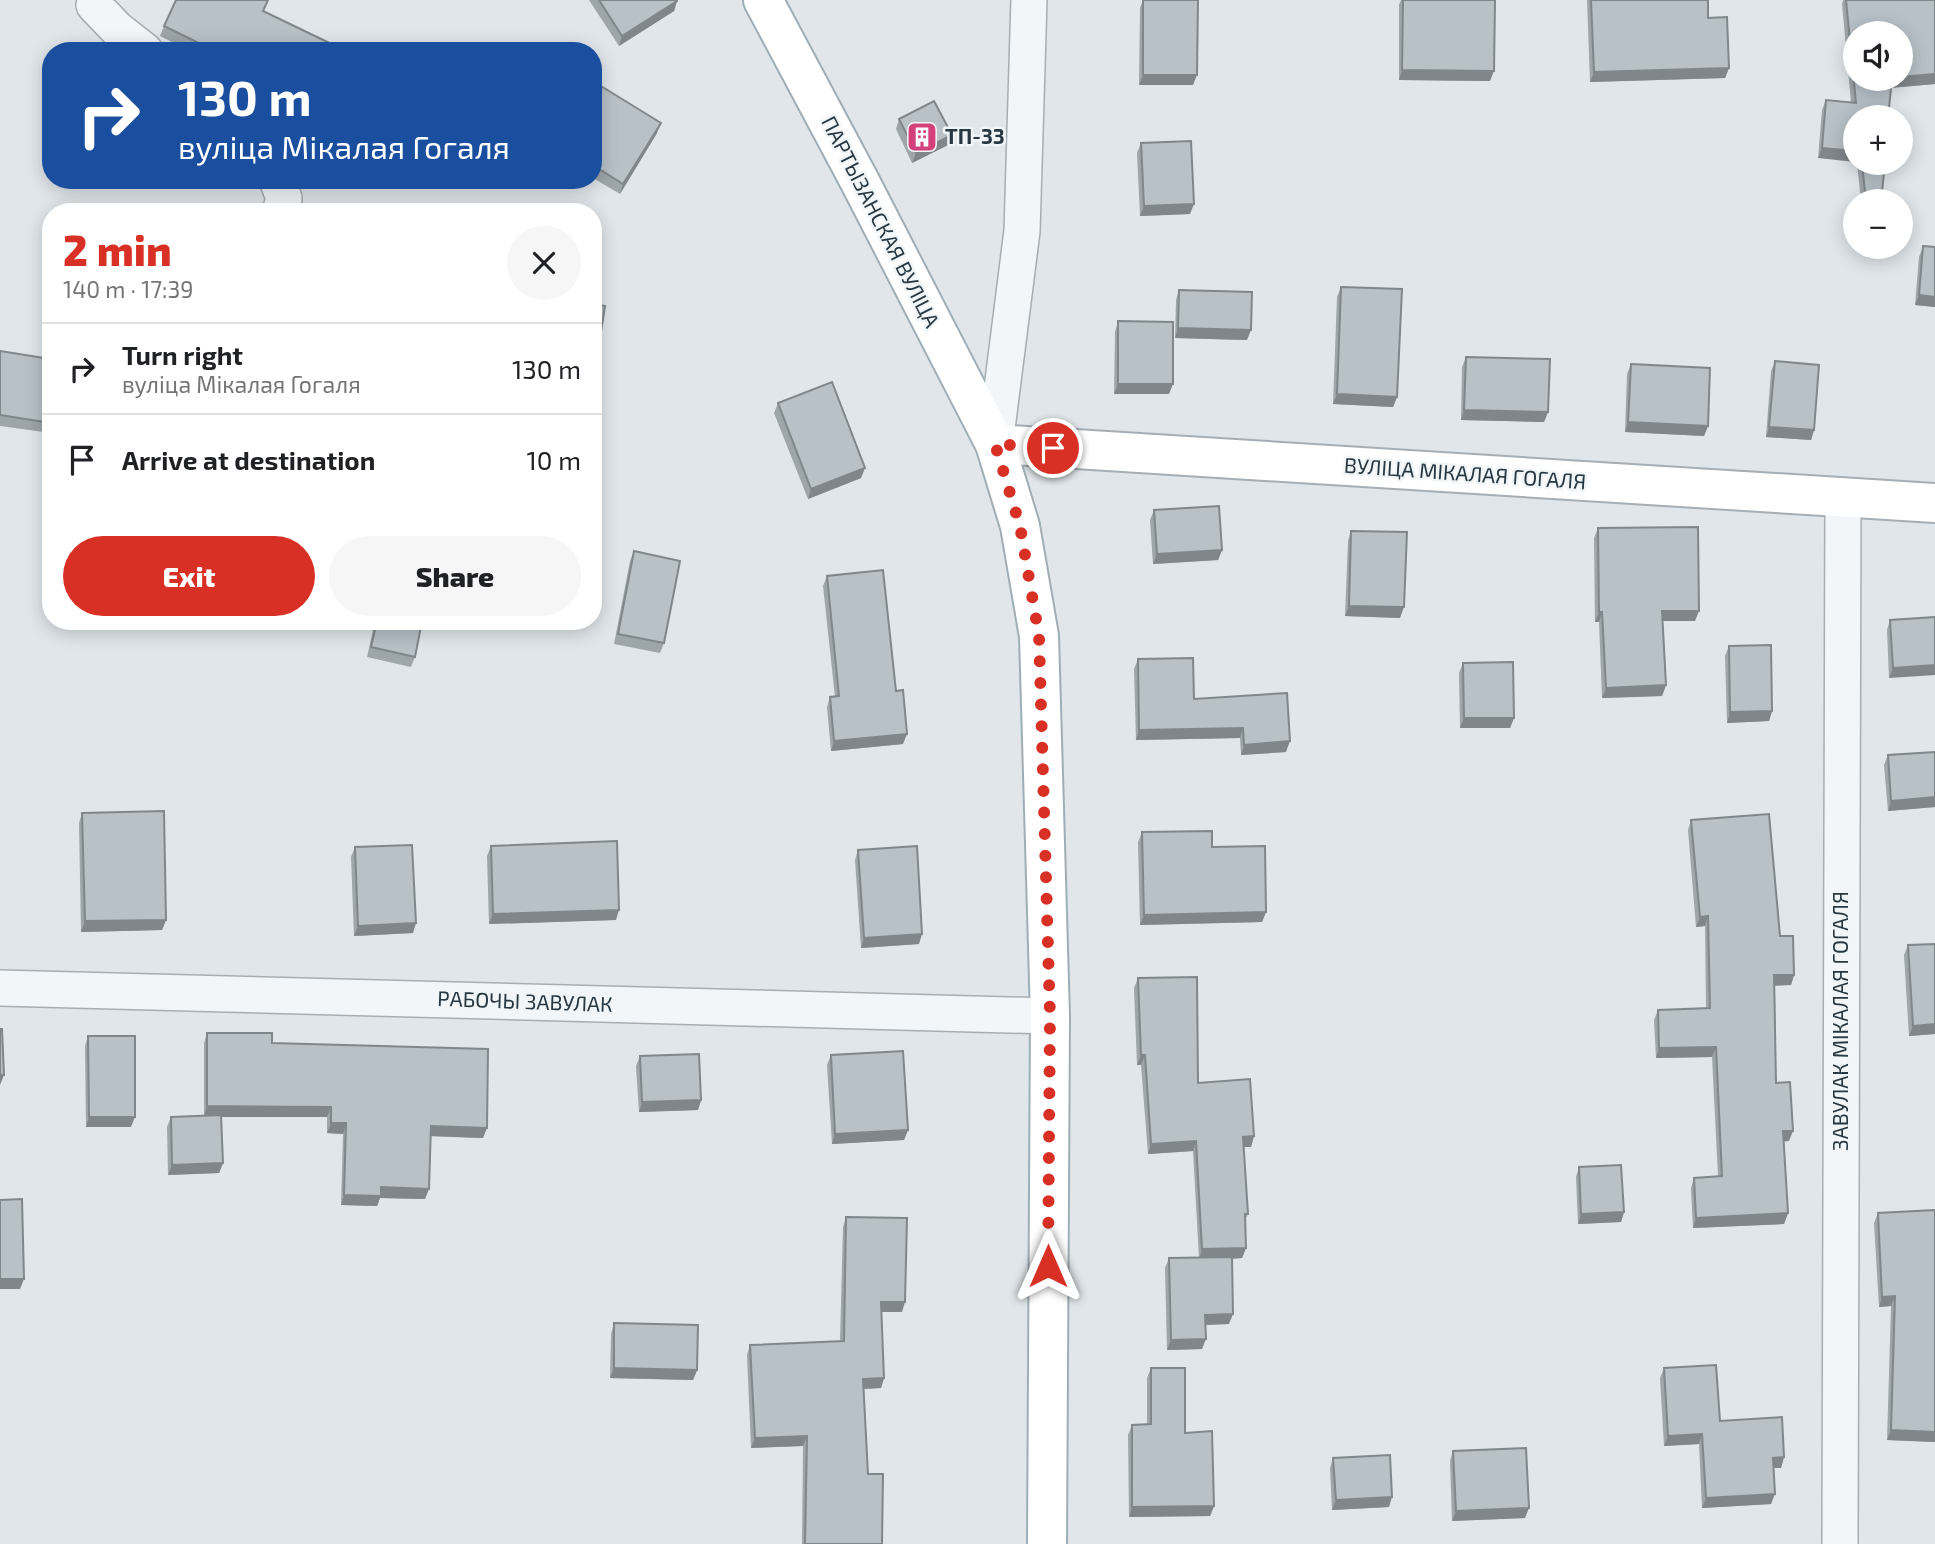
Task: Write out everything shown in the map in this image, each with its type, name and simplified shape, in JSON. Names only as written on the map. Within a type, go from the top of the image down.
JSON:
[{"type":"main road","name":"ПАРТЫЗАНСКАЯ ВУЛІЦА","points":[[763,0],[995,444],[1020,526],[1039,636],[1050,1016],[1047,1544]]},
{"type":"main road","name":"ВУЛІЦА МІКАЛАЯ ГОГАЛЯ","points":[[995,444],[1935,503]]},
{"type":"street","points":[[96,0],[94,5],[134,42]]},
{"type":"street","points":[[995,444],[1022,231],[1029,0]]},
{"type":"street","name":"ЗАВУЛАК МІКАЛАЯ ГОГАЛЯ","points":[[1840,1544],[1843,497]]},
{"type":"street","name":"РАБОЧЫ ЗАВУЛАК","points":[[0,988],[1050,1016]]},
{"type":"building","points":[[176,0],[268,0],[263,11],[327,42],[197,42],[164,26]]},
{"type":"building","points":[[599,0],[677,0],[677,1],[622,36]]},
{"type":"building","points":[[1143,0],[1198,0],[1197,75],[1143,75]]},
{"type":"building","points":[[1403,0],[1495,0],[1494,71],[1402,70]]},
{"type":"building","points":[[1591,0],[1708,0],[1708,18],[1727,17],[1729,68],[1594,72]]},
{"type":"building","points":[[1846,0],[1935,0],[1935,74],[1913,76],[1913,21],[1848,21]]},
{"type":"building","points":[[602,87],[661,123],[623,184],[602,171]]},
{"type":"building","points":[[1855,91],[1891,91],[1889,105],[1843,105],[1843,150],[1822,148],[1826,100],[1856,103]]},
{"type":"building","name":"ТП-33","points":[[934,101],[952,135],[916,153],[899,119]]},
{"type":"building","points":[[1191,141],[1194,204],[1144,206],[1141,143]]},
{"type":"building","points":[[1863,175],[1884,175],[1882,189],[1865,189]]},
{"type":"building","points":[[1923,246],[1935,247],[1935,297],[1919,295]]},
{"type":"building","points":[[1341,287],[1402,289],[1397,397],[1337,394]]},
{"type":"building","points":[[1179,290],[1252,292],[1251,330],[1178,328]]},
{"type":"building","points":[[1118,321],[1173,322],[1173,384],[1118,384]]},
{"type":"building","points":[[0,351],[42,358],[42,422],[0,415]]},
{"type":"building","points":[[1466,357],[1550,359],[1548,412],[1464,410]]},
{"type":"building","points":[[1775,361],[1819,365],[1814,430],[1769,427]]},
{"type":"building","points":[[1631,364],[1710,368],[1708,426],[1628,422]]},
{"type":"building","points":[[832,382],[865,468],[811,489],[778,403]]},
{"type":"building","points":[[1219,506],[1222,550],[1157,554],[1154,510]]},
{"type":"building","points":[[1698,527],[1699,611],[1662,611],[1666,685],[1606,688],[1602,612],[1599,612],[1598,528]]},
{"type":"building","points":[[1351,531],[1407,532],[1404,607],[1349,606]]},
{"type":"building","points":[[634,551],[680,561],[664,643],[618,634]]},
{"type":"building","points":[[883,570],[896,691],[903,690],[907,734],[834,741],[830,697],[839,696],[827,576]]},
{"type":"building","points":[[1935,617],[1935,665],[1893,668],[1890,620]]},
{"type":"building","points":[[375,630],[420,630],[415,657],[371,647]]},
{"type":"building","points":[[1771,645],[1772,711],[1730,712],[1729,646]]},
{"type":"building","points":[[1193,658],[1194,699],[1287,693],[1290,741],[1244,745],[1243,728],[1139,730],[1138,659]]},
{"type":"building","points":[[1513,662],[1514,718],[1464,718],[1463,663]]},
{"type":"building","points":[[1935,752],[1935,797],[1891,801],[1888,755]]},
{"type":"building","points":[[164,811],[166,920],[85,921],[82,813]]},
{"type":"building","points":[[1769,814],[1780,936],[1793,936],[1794,975],[1774,975],[1776,1083],[1790,1082],[1793,1131],[1783,1131],[1788,1213],[1696,1218],[1694,1178],[1722,1176],[1716,1047],[1659,1048],[1658,1010],[1710,1008],[1708,916],[1700,917],[1691,820]]},
{"type":"building","points":[[1212,831],[1212,847],[1265,846],[1266,912],[1144,915],[1142,832]]},
{"type":"building","points":[[617,841],[619,910],[493,914],[491,846]]},
{"type":"building","points":[[412,845],[416,923],[358,926],[355,847]]},
{"type":"building","points":[[917,846],[922,934],[864,938],[858,850]]},
{"type":"building","points":[[1935,944],[1935,1024],[1913,1026],[1908,945]]},
{"type":"building","points":[[1197,977],[1198,1083],[1250,1079],[1254,1136],[1243,1137],[1248,1214],[1245,1214],[1246,1248],[1202,1249],[1196,1141],[1151,1144],[1145,1055],[1141,1055],[1138,978]]},
{"type":"building","points":[[2,1029],[4,1075],[0,1075]]},
{"type":"building","points":[[207,1033],[272,1033],[272,1043],[488,1049],[487,1128],[431,1126],[429,1189],[381,1187],[381,1196],[344,1195],[346,1123],[331,1123],[331,1107],[207,1106]]},
{"type":"building","points":[[88,1036],[135,1036],[135,1117],[89,1117]]},
{"type":"building","points":[[903,1051],[908,1130],[835,1134],[831,1055]]},
{"type":"building","points":[[699,1054],[701,1100],[642,1102],[640,1056]]},
{"type":"building","points":[[221,1115],[223,1163],[172,1165],[171,1117]]},
{"type":"building","points":[[1621,1165],[1624,1212],[1581,1214],[1579,1167]]},
{"type":"building","points":[[22,1199],[24,1279],[0,1279],[0,1200]]},
{"type":"building","points":[[1935,1210],[1935,1432],[1891,1430],[1895,1296],[1882,1297],[1878,1213]]},
{"type":"building","points":[[846,1217],[907,1218],[905,1302],[881,1302],[884,1378],[863,1379],[868,1474],[883,1474],[882,1544],[805,1544],[807,1436],[755,1438],[750,1345],[844,1341]]},
{"type":"building","points":[[1232,1257],[1233,1314],[1205,1315],[1206,1339],[1171,1340],[1169,1258]]},
{"type":"building","points":[[614,1323],[698,1325],[697,1370],[614,1368]]},
{"type":"building","points":[[1716,1365],[1720,1421],[1782,1417],[1784,1457],[1773,1458],[1775,1494],[1706,1498],[1702,1434],[1668,1436],[1664,1368]]},
{"type":"building","points":[[1151,1368],[1185,1368],[1185,1433],[1212,1431],[1214,1506],[1132,1507],[1132,1425],[1151,1424]]},
{"type":"building","points":[[1526,1448],[1529,1508],[1456,1511],[1453,1451]]},
{"type":"building","points":[[1390,1455],[1392,1497],[1336,1500],[1333,1458]]},
{"type":"place","name":"ТП-33","points":[[922,137]]},
{"type":"route","points":[[1048,1266],[1050,1016],[1039,636],[1020,526],[995,444],[1053,448]]}]
